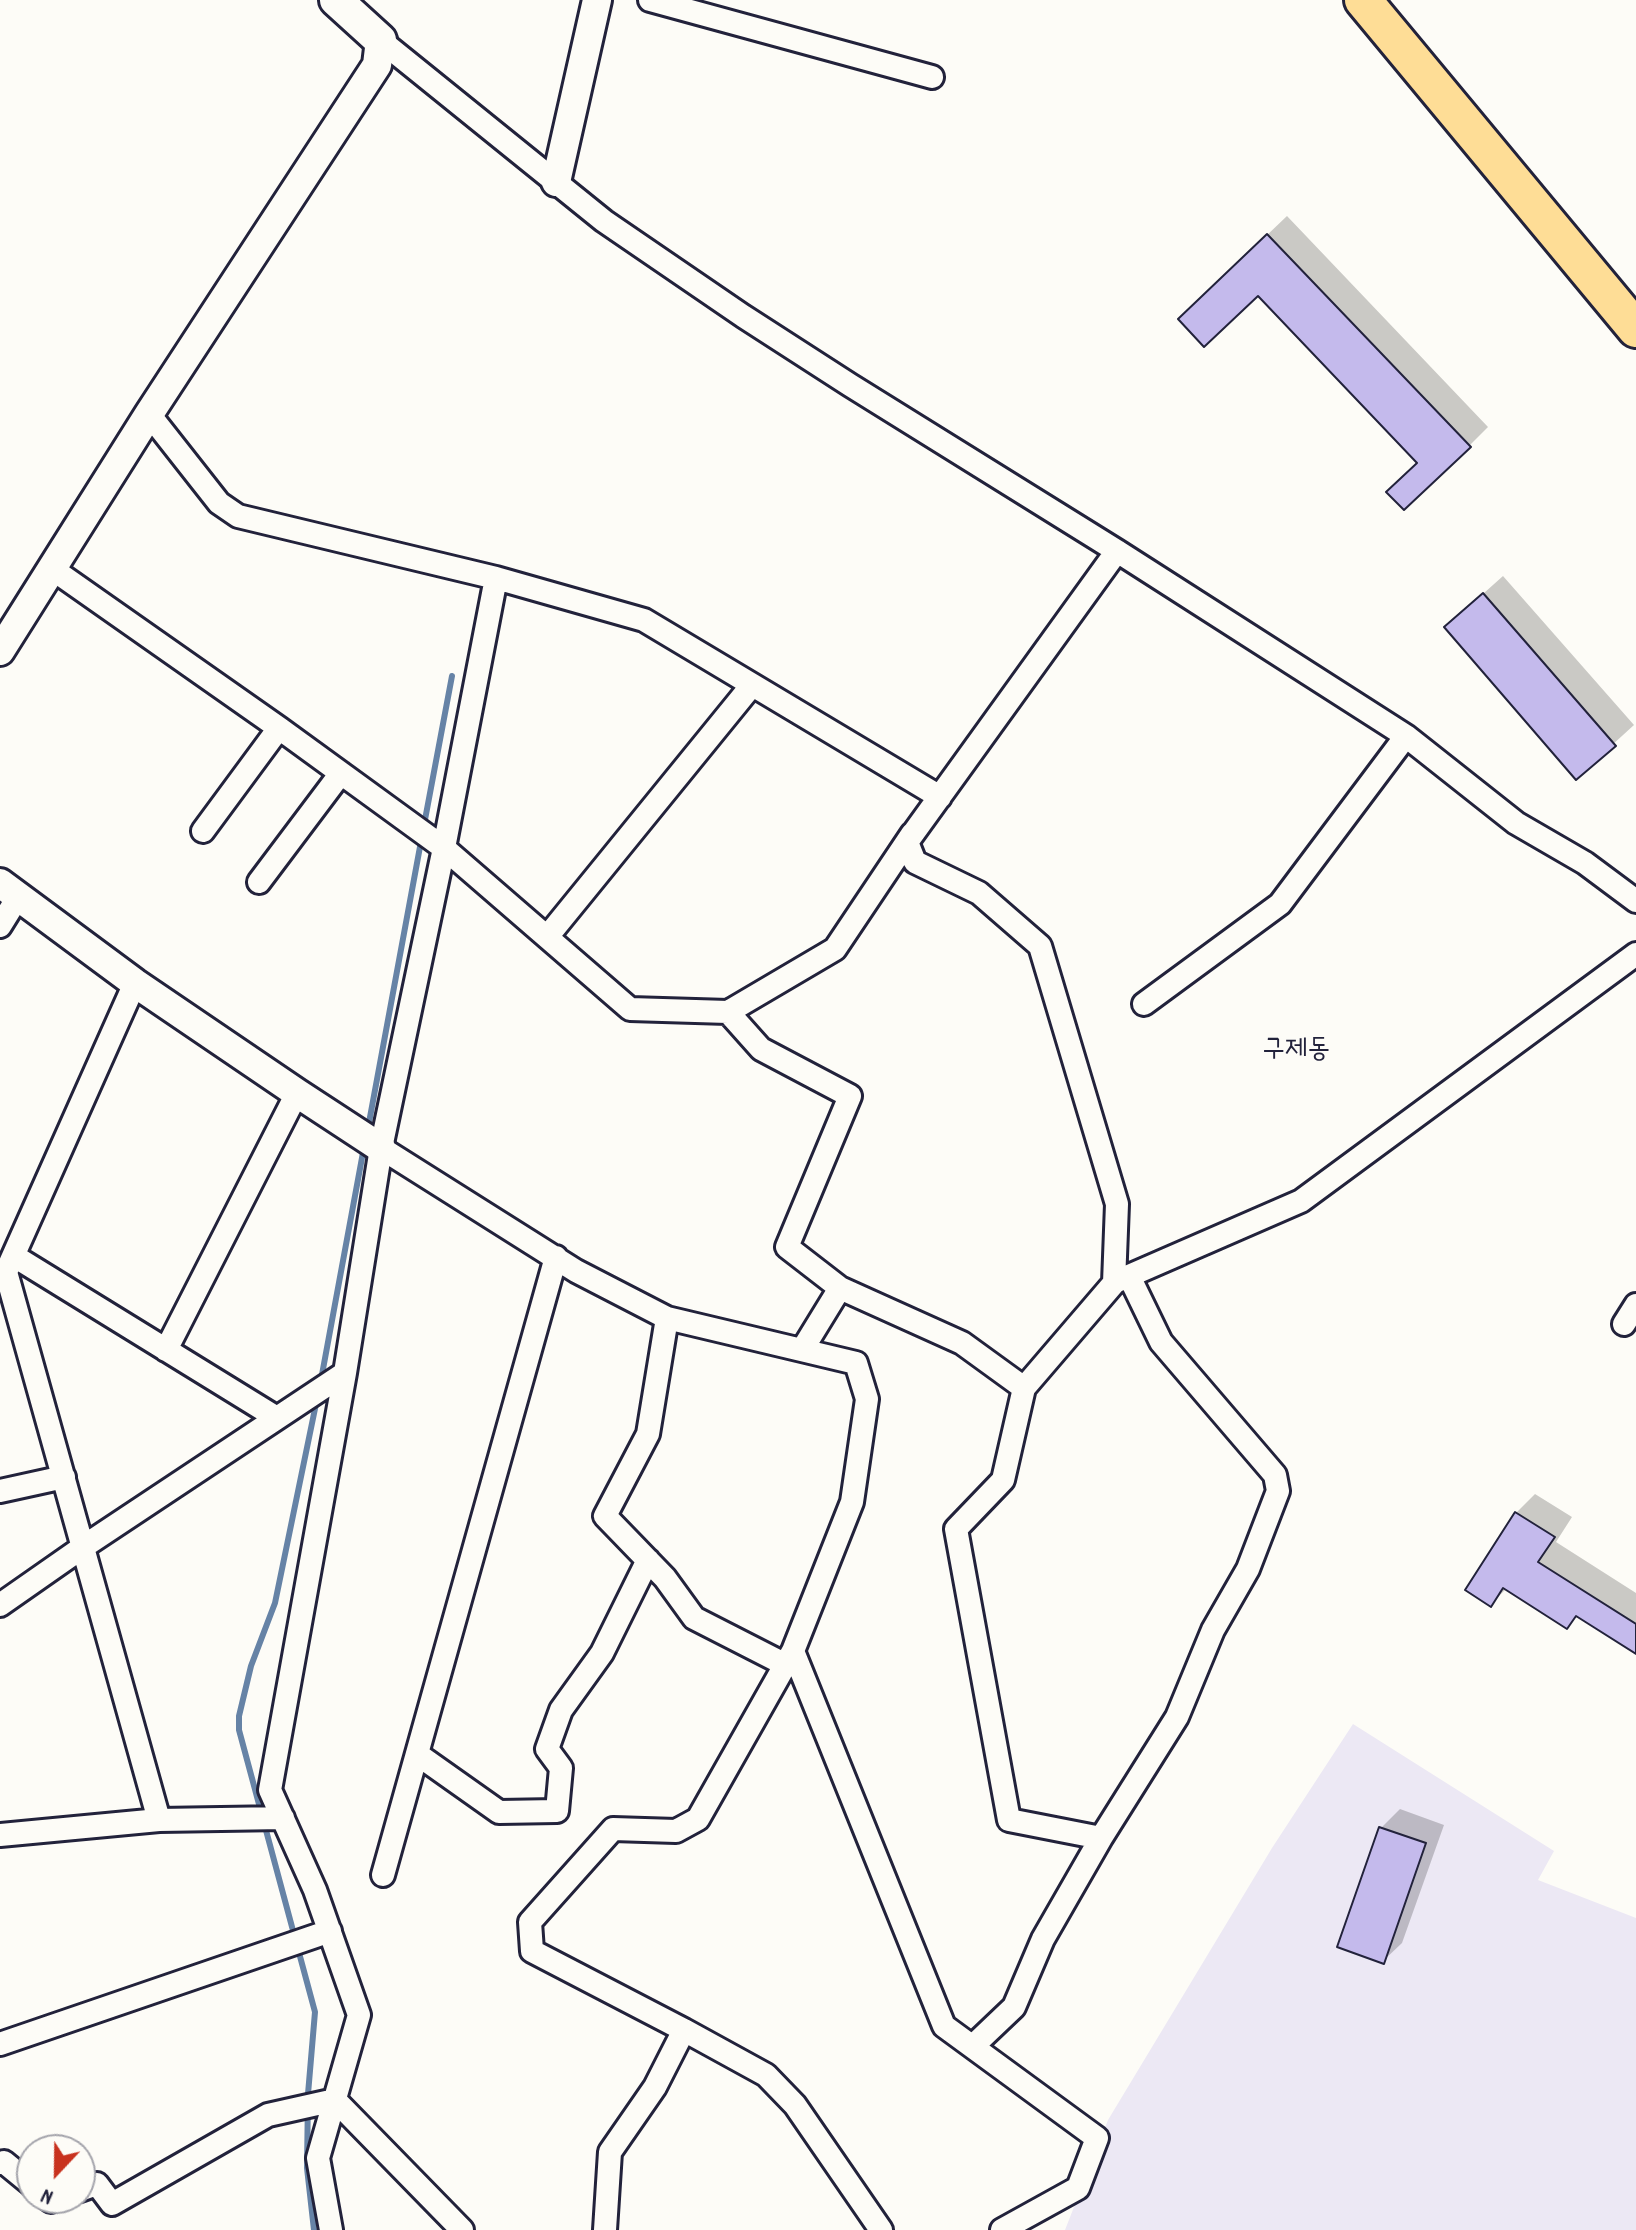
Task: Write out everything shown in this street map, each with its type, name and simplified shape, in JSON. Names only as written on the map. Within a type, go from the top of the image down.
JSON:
[{"type":"main road","points":[[336,0],[380,40]]},
{"type":"main road","points":[[1363,0],[1636,329]]},
{"type":"street","points":[[556,182],[597,0]]},
{"type":"street","points":[[650,0],[932,77]]},
{"type":"street","points":[[380,40],[604,221],[850,385],[1406,736],[1516,823],[1585,863],[1636,901]]},
{"type":"street","points":[[0,651],[149,414],[377,65],[380,40]]},
{"type":"street","points":[[149,414],[219,503],[238,516],[496,578],[644,620],[940,797]]},
{"type":"street","points":[[51,568],[444,848],[630,1009],[728,1012],[835,949],[907,842],[1117,551]]},
{"type":"street","points":[[331,2230],[318,2158],[359,2015],[315,1890],[270,1790],[345,1373],[371,1141],[444,848],[496,578]]},
{"type":"street","points":[[547,937],[752,685]]},
{"type":"street","points":[[203,831],[279,728]]},
{"type":"street","points":[[1144,1004],[1280,904],[1406,736]]},
{"type":"street","points":[[259,882],[341,773]]},
{"type":"street","points":[[907,842],[915,862],[979,893],[1040,946],[1117,1204],[1122,1280],[1161,1342],[1275,1475],[1278,1491],[1248,1569],[1213,1630],[1177,1717],[1101,1838],[1043,1939],[1014,2007],[973,2046]]},
{"type":"street","points":[[0,926],[9,890],[135,983],[297,1093],[576,1271],[667,1318],[856,1363],[867,1399],[852,1502],[789,1658],[698,1819],[676,1831],[613,1829],[530,1922],[532,1951],[766,2075],[795,2105],[881,2230]]},
{"type":"street","points":[[1101,1838],[1009,1820],[956,1529],[1003,1480],[1024,1388],[1122,1280],[1301,1201],[1636,954]]},
{"type":"street","points":[[135,983],[6,1272],[159,1820]]},
{"type":"street","points":[[728,1012],[761,1049],[850,1096],[787,1247],[840,1288],[962,1343],[1024,1388]]},
{"type":"street","points":[[166,1350],[297,1093]]},
{"type":"street","points":[[14,1256],[277,1418]]},
{"type":"street","points":[[383,1875],[556,1257]]},
{"type":"street","points":[[802,1350],[840,1288]]},
{"type":"street","points":[[667,1318],[648,1434],[605,1516],[665,1578],[694,1618],[789,1658],[944,2026],[1097,2138],[1078,2188],[1002,2230]]},
{"type":"street","points":[[0,1605],[345,1373]]},
{"type":"street","points":[[0,1491],[64,1477]]},
{"type":"street","points":[[417,1754],[499,1812],[557,1811],[561,1768],[547,1749],[556,1723],[561,1710],[602,1653],[648,1560]]},
{"type":"street","points":[[0,1589],[35,1581]]},
{"type":"street","points":[[0,1835],[159,1820],[283,1818]]},
{"type":"street","points":[[0,2044],[330,1931]]},
{"type":"street","points":[[605,2230],[610,2152],[655,2087],[684,2030]]},
{"type":"street","points":[[96,2184],[112,2204],[268,2115],[335,2100]]},
{"type":"street","points":[[335,2100],[462,2230]]},
{"type":"shaded area","points":[[1353,1724],[1554,1851],[1538,1880],[1636,1918],[1636,2230],[1065,2230],[1108,2120],[1272,1848]]},
{"type":"building","points":[[1267,234],[1471,447],[1404,510],[1386,492],[1417,463],[1258,296],[1204,347],[1178,319]]},
{"type":"building","points":[[1483,593],[1616,746],[1576,780],[1444,627]]},
{"type":"building","points":[[1515,1512],[1555,1537],[1538,1562],[1636,1624],[1636,1654],[1576,1616],[1567,1629],[1503,1588],[1491,1607],[1465,1590]]},
{"type":"building","points":[[1379,1827],[1426,1843],[1384,1964],[1337,1947]]},
{"type":"waterway","points":[[424,825],[452,676]]},
{"type":"waterway","points":[[368,1128],[422,836]]},
{"type":"waterway","points":[[321,1380],[364,1147]]},
{"type":"waterway","points":[[295,1938],[239,1730],[239,1716],[251,1666],[275,1603],[317,1399]]},
{"type":"waterway","points":[[298,1949],[315,2012],[308,2094],[307,2168],[314,2230]]},
{"type":"district","name":"구제동","points":[[1296,1052]]}]
